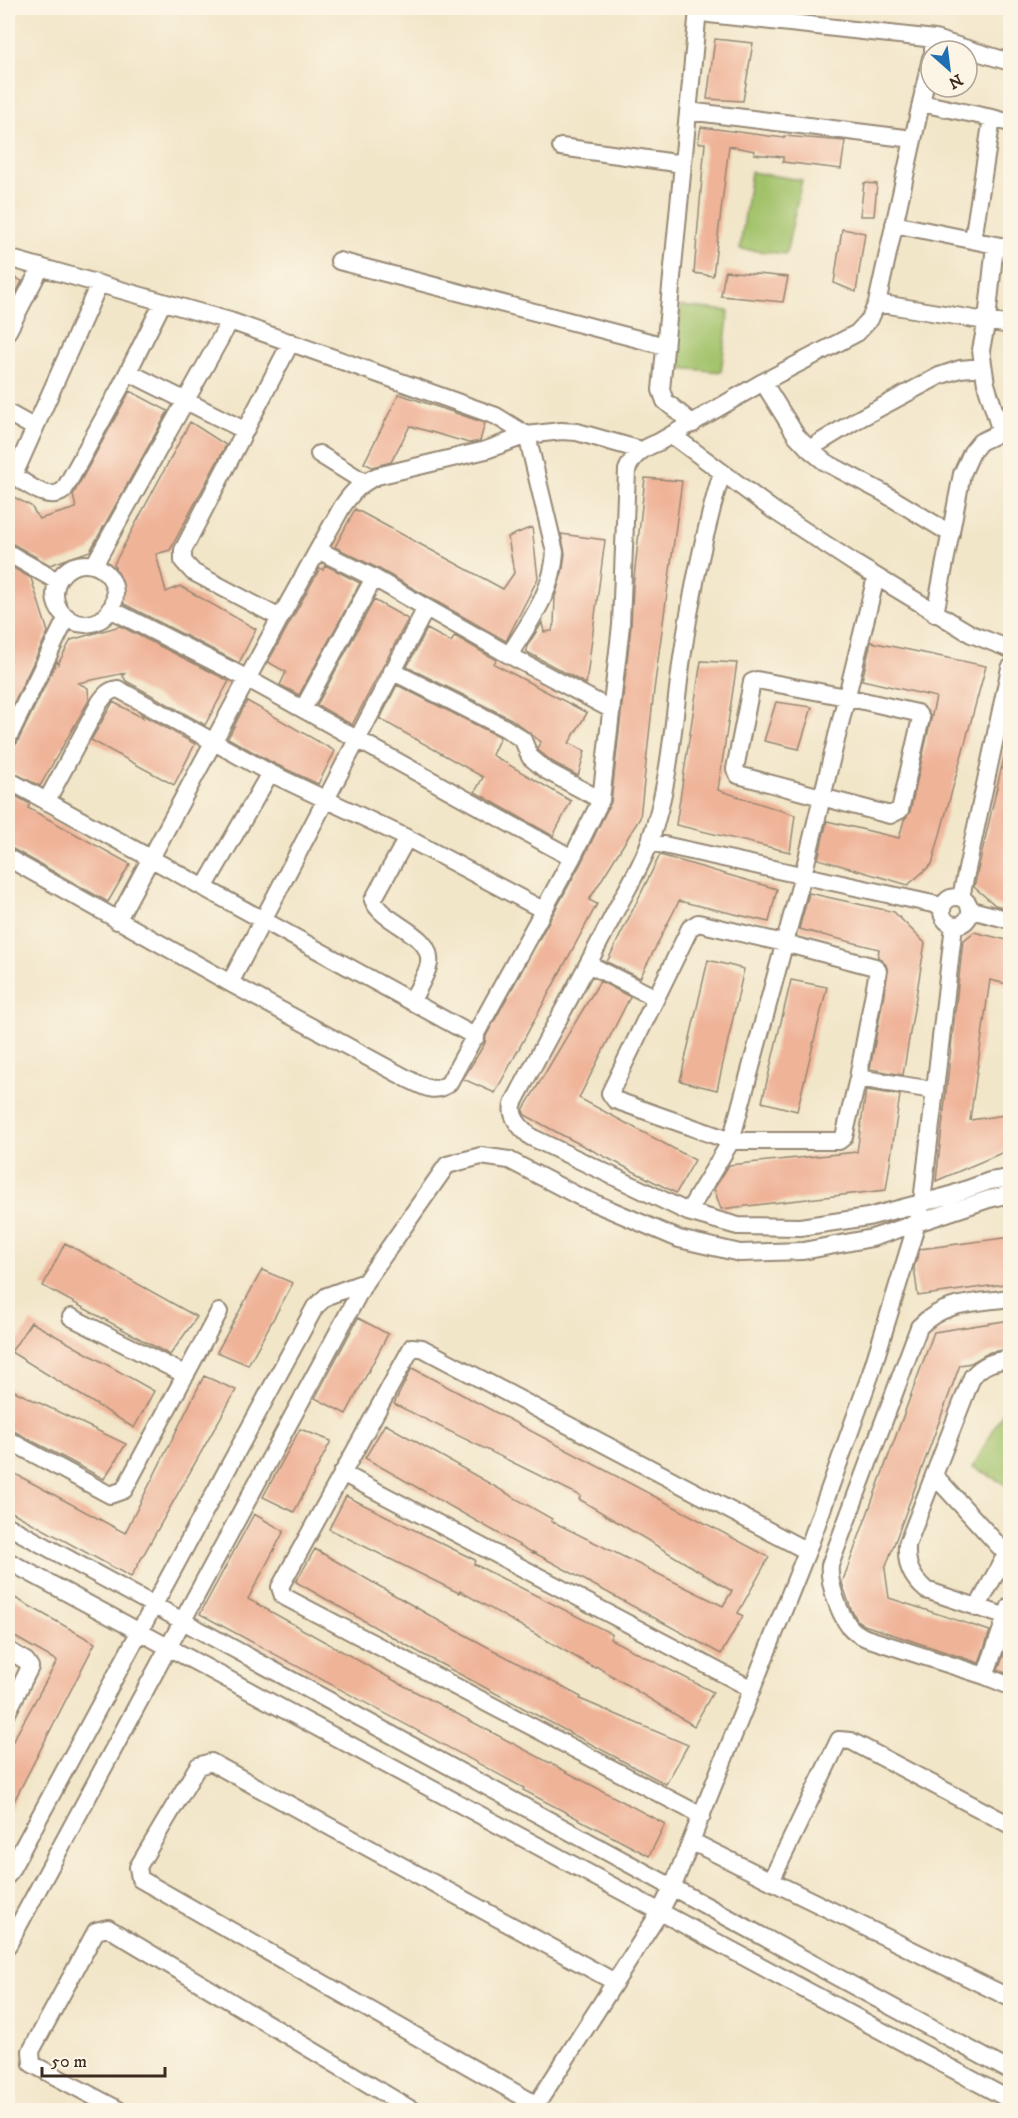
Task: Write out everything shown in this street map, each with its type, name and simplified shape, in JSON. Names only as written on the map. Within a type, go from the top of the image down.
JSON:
[{"type":"street","points":[[693,424],[662,397],[661,390],[698,10],[709,14],[919,43]]},
{"type":"street","points":[[979,55],[1011,62]]},
{"type":"street","points":[[8,858],[117,921],[426,1088],[436,1089],[449,1083],[573,858],[601,800],[621,625],[627,470],[631,461],[641,450],[693,424],[763,382],[857,333],[870,319],[877,303],[922,99]]},
{"type":"street","points":[[921,103],[1011,123]]},
{"type":"street","points":[[688,111],[913,139]]},
{"type":"street","points":[[973,240],[992,118]]},
{"type":"street","points":[[561,147],[683,164]]},
{"type":"street","points":[[894,224],[1003,246],[981,350],[982,367],[1006,433],[980,442],[972,452],[962,474],[936,614]]},
{"type":"street","points":[[8,258],[230,321],[496,416],[527,435],[555,552],[555,569],[543,600],[509,656]]},
{"type":"street","points":[[339,261],[665,346]]},
{"type":"street","points":[[8,331],[42,267]]},
{"type":"street","points":[[99,284],[35,428],[11,474],[48,494],[54,495],[64,490],[163,302]]},
{"type":"street","points":[[877,303],[1011,325]]},
{"type":"street","points":[[94,565],[230,321]]},
{"type":"street","points":[[280,618],[193,572],[183,561],[183,550],[291,342]]},
{"type":"street","points":[[809,449],[855,421],[939,376],[960,369],[982,367]]},
{"type":"street","points":[[128,372],[244,430]]},
{"type":"street","points":[[763,382],[796,435],[825,462],[882,492],[951,534]]},
{"type":"street","points":[[8,413],[35,428]]},
{"type":"street","points":[[117,921],[342,507],[350,495],[364,482],[377,476],[486,450],[527,435],[561,430],[641,450]]},
{"type":"street","points":[[672,435],[773,510],[876,577],[971,634],[1011,649]]},
{"type":"street","points":[[319,454],[364,482]]},
{"type":"street","points":[[722,472],[695,582],[682,659],[666,785],[650,842],[588,964],[514,1101],[512,1107],[517,1125],[531,1137],[688,1212],[738,1226],[800,1227],[868,1217],[922,1203],[990,1181],[1011,1178]]},
{"type":"street","points":[[318,550],[374,578],[509,656],[612,710]]},
{"type":"street","points":[[8,553],[57,581]]},
{"type":"street","points":[[84,564],[94,565],[103,570],[111,580],[115,593],[110,609],[104,616],[92,622],[79,623],[67,617],[56,601],[57,581],[71,567],[84,564]]},
{"type":"street","points":[[688,1212],[731,1141],[803,875],[876,577]]},
{"type":"street","points":[[303,709],[374,578]]},
{"type":"street","points":[[230,983],[426,608]]},
{"type":"street","points":[[110,609],[248,679],[573,858]]},
{"type":"street","points":[[8,738],[67,617]]},
{"type":"street","points":[[942,906],[946,922],[954,925],[967,921],[966,904],[1011,668]]},
{"type":"street","points":[[392,671],[505,728],[523,740],[530,757],[547,771],[601,800]]},
{"type":"street","points":[[757,680],[846,697],[917,713],[921,718],[900,810],[890,815],[738,774],[735,769],[752,682],[757,680]]},
{"type":"street","points":[[46,802],[105,694],[118,689],[270,773],[407,838],[543,910]]},
{"type":"street","points":[[204,888],[270,773]]},
{"type":"street","points":[[8,780],[476,1037]]},
{"type":"street","points":[[407,838],[373,900],[375,906],[384,915],[424,944],[428,953],[429,963],[412,1001]]},
{"type":"street","points":[[650,842],[942,906]]},
{"type":"street","points":[[942,906],[950,898],[1011,920]]},
{"type":"street","points":[[698,923],[875,967],[878,971],[858,1078],[844,1137],[839,1141],[731,1141],[615,1100],[610,1093],[656,998],[690,928],[698,923]]},
{"type":"street","points":[[615,1982],[211,1762],[198,1766],[138,1867],[140,1878],[535,2108],[660,1912],[673,1886],[807,1551],[871,1373],[922,1203],[933,1090],[954,925]]},
{"type":"street","points":[[588,964],[656,998]]},
{"type":"street","points":[[858,1078],[933,1090]]},
{"type":"street","points":[[8,1945],[365,1282],[447,1166],[481,1156],[509,1160],[578,1196],[679,1239],[740,1253],[803,1251],[872,1238],[989,1199],[1011,1194]]},
{"type":"street","points":[[8,1875],[315,1307],[327,1296],[365,1282]]},
{"type":"street","points":[[1011,1298],[942,1309],[930,1316],[919,1327],[829,1574],[832,1590],[843,1615],[848,1625],[856,1633],[1011,1686]]},
{"type":"street","points":[[8,1440],[110,1495],[124,1490],[219,1312]]},
{"type":"street","points":[[71,1317],[186,1375]]},
{"type":"street","points":[[702,1816],[283,1596],[280,1587],[412,1347],[422,1348],[807,1551]]},
{"type":"street","points":[[985,1676],[1009,1613],[977,1608],[926,1590],[916,1582],[909,1571],[906,1558],[907,1545],[972,1377],[989,1363],[1011,1359]]},
{"type":"street","points":[[342,1473],[752,1689]]},
{"type":"street","points":[[934,1474],[1009,1552],[977,1608]]},
{"type":"street","points":[[8,1526],[1011,2071]]},
{"type":"street","points":[[8,1561],[1011,2100]]},
{"type":"street","points":[[8,1650],[26,1661],[30,1667],[8,1711]]},
{"type":"street","points":[[771,1881],[839,1740],[851,1742],[1011,1825]]},
{"type":"street","points":[[692,1841],[1011,1998]]},
{"type":"street","points":[[118,2110],[32,2064],[31,2052],[96,1930],[108,1928],[412,2110]]},
{"type":"green space","points":[[751,172],[802,180],[786,254],[740,249]]},
{"type":"green space","points":[[681,306],[729,311],[721,372],[670,367]]},
{"type":"green space","points":[[1010,1399],[1010,1487],[973,1467]]},
{"type":"building","points":[[715,39],[753,43],[743,101],[707,99]]},
{"type":"building","points":[[701,127],[784,138],[784,136],[845,141],[841,169],[783,162],[783,157],[754,154],[755,151],[729,146],[713,276],[694,273],[705,143],[698,143]]},
{"type":"building","points":[[864,183],[877,184],[874,216],[860,216]]},
{"type":"building","points":[[842,229],[865,233],[856,292],[834,283]]},
{"type":"building","points":[[725,271],[788,277],[783,302],[721,296]]},
{"type":"building","points":[[8,274],[22,281],[8,309]]},
{"type":"building","points":[[130,391],[168,411],[90,551],[50,565],[8,543],[8,494],[31,506],[39,519],[76,508],[73,495]]},
{"type":"building","points":[[399,394],[485,423],[480,441],[469,443],[410,426],[391,462],[372,467],[364,463]]},
{"type":"building","points":[[190,422],[226,445],[170,550],[156,554],[166,592],[180,586],[256,629],[239,663],[124,604],[114,564]]},
{"type":"building","points":[[645,478],[682,481],[654,690],[640,818],[589,900],[597,904],[495,1093],[463,1079],[485,1043],[486,1036],[581,863],[611,802]]},
{"type":"building","points":[[355,509],[503,589],[514,573],[508,537],[532,527],[538,578],[506,641],[379,569],[335,547]]},
{"type":"building","points":[[561,534],[605,540],[586,684],[527,652],[527,646],[542,623],[544,632],[552,631],[554,625],[555,597],[565,553]]},
{"type":"building","points":[[8,565],[31,578],[48,632],[8,715]]},
{"type":"building","points":[[325,565],[360,583],[299,695],[280,685],[286,672],[268,662],[320,568],[323,570]]},
{"type":"building","points":[[374,600],[408,619],[352,725],[317,705]]},
{"type":"building","points":[[120,626],[229,681],[205,725],[126,681],[123,676],[125,673],[78,683],[88,688],[89,700],[40,786],[8,770],[8,748],[17,743],[57,661],[58,664],[71,640]]},
{"type":"building","points":[[427,629],[451,642],[455,636],[496,660],[494,664],[587,713],[569,743],[585,751],[578,776],[539,751],[537,748],[541,742],[511,719],[407,667]]},
{"type":"building","points":[[871,642],[986,666],[932,864],[908,885],[818,859],[827,821],[899,838],[904,820],[910,812],[936,697],[862,680]]},
{"type":"building","points":[[701,661],[737,663],[718,790],[795,815],[790,852],[676,825]]},
{"type":"building","points":[[397,685],[500,737],[492,755],[571,801],[553,836],[475,792],[483,777],[380,719]]},
{"type":"building","points":[[247,701],[335,751],[318,784],[228,738]]},
{"type":"building","points":[[113,702],[143,718],[141,714],[195,744],[174,785],[91,740]]},
{"type":"building","points":[[776,702],[812,707],[799,749],[764,741]]},
{"type":"building","points":[[1006,748],[1011,748],[1011,909],[995,905],[974,887]]},
{"type":"building","points":[[8,792],[30,804],[28,808],[130,864],[108,902],[8,848]]},
{"type":"building","points":[[660,855],[777,889],[769,922],[679,901],[640,978],[607,962]]},
{"type":"building","points":[[809,893],[894,912],[925,943],[903,1075],[870,1069],[888,972],[886,965],[878,957],[879,949],[799,929]]},
{"type":"building","points":[[974,932],[1011,941],[1011,985],[990,980],[970,1120],[1011,1114],[1011,1149],[936,1181],[963,941]]},
{"type":"building","points":[[708,960],[744,969],[717,1090],[680,1081]]},
{"type":"building","points":[[791,980],[827,987],[797,1111],[762,1102]]},
{"type":"building","points":[[600,981],[630,997],[579,1098],[695,1160],[676,1193],[560,1134],[524,1113],[523,1110]]},
{"type":"building","points":[[866,1090],[900,1095],[886,1190],[721,1209],[714,1189],[729,1165],[857,1152]]},
{"type":"building","points":[[1011,1237],[1011,1283],[918,1296],[914,1267],[920,1249]]},
{"type":"building","points":[[65,1243],[197,1317],[170,1355],[43,1286]]},
{"type":"building","points":[[262,1270],[293,1283],[248,1365],[217,1352]]},
{"type":"building","points":[[358,1318],[388,1334],[346,1414],[315,1398]]},
{"type":"building","points":[[1011,1320],[1011,1349],[990,1352],[971,1363],[960,1365],[885,1569],[889,1598],[990,1631],[979,1663],[864,1625],[857,1620],[851,1609],[842,1583],[934,1332]]},
{"type":"building","points":[[31,1322],[154,1391],[134,1428],[11,1352]]},
{"type":"building","points":[[412,1368],[769,1557],[738,1613],[743,1616],[721,1654],[533,1553],[365,1458],[385,1424],[552,1519],[551,1521],[723,1606],[732,1591],[579,1499],[581,1496],[394,1404]]},
{"type":"building","points":[[204,1376],[236,1390],[131,1577],[8,1510],[8,1470],[125,1533]]},
{"type":"building","points":[[8,1388],[126,1444],[104,1479],[8,1428]]},
{"type":"building","points":[[300,1429],[331,1441],[294,1512],[263,1497]]},
{"type":"building","points":[[346,1496],[475,1560],[474,1564],[612,1634],[610,1639],[713,1692],[694,1726],[596,1666],[595,1668],[460,1591],[459,1593],[329,1529]]},
{"type":"building","points":[[254,1514],[284,1531],[248,1599],[397,1682],[665,1824],[649,1856],[200,1614]]},
{"type":"building","points":[[315,1549],[441,1622],[581,1697],[580,1699],[688,1745],[666,1784],[422,1654],[296,1582]]},
{"type":"building","points":[[8,1594],[95,1643],[8,1813],[8,1750],[57,1661],[8,1633]]},
{"type":"building","points":[[1011,1638],[1011,1675],[998,1670]]}]
